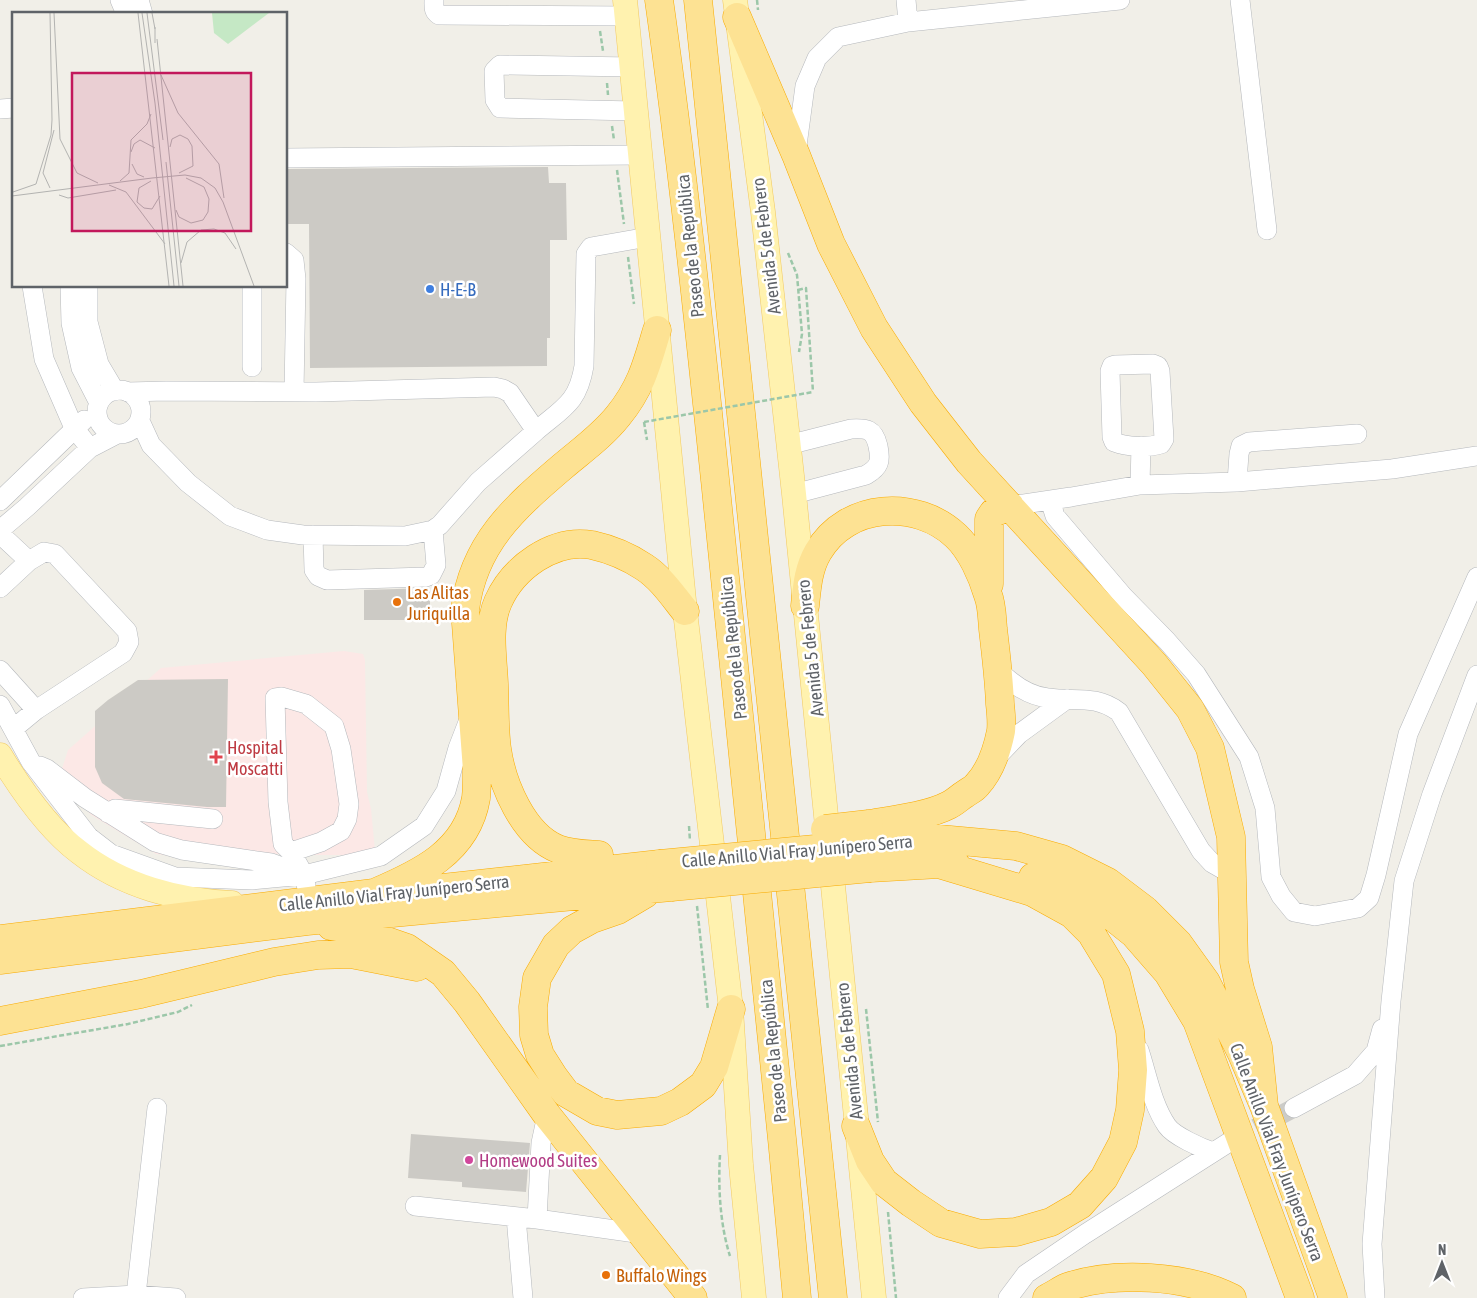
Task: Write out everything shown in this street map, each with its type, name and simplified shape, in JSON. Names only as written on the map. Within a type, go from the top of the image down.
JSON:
[{"type":"highway","name":"Paseo de la República","points":[[659,0],[674,103],[690,240],[733,645],[797,1298]]},
{"type":"highway","name":"Paseo de la República","points":[[698,0],[833,1298]]},
{"type":"highway","points":[[736,9],[831,244],[874,328],[924,403],[969,462],[1154,664],[1190,709],[1210,748],[1232,838],[1234,962],[1240,989],[1258,1047],[1264,1106]]},
{"type":"highway","points":[[374,893],[411,878],[443,856],[460,836],[471,816],[476,797],[477,770],[465,610],[468,589],[487,544],[504,521],[562,467],[594,442],[618,417],[637,389],[657,330]]},
{"type":"highway","points":[[685,611],[668,589],[645,568],[616,552],[590,545],[561,546],[532,560],[512,579],[498,603],[492,630],[497,749],[510,796],[522,817],[543,840],[556,848],[570,852],[599,855],[662,871],[869,845],[912,817],[949,805],[977,786],[994,760],[1001,728],[998,670],[989,596],[989,519],[993,513],[1010,506]]},
{"type":"highway","points":[[806,606],[807,578],[818,552],[829,538],[842,526],[858,517],[875,512],[893,510],[911,512],[928,517],[944,526],[957,537],[968,551],[989,596]]},
{"type":"highway","name":"Calle Anillo Vial Fray Junípero Serra","points":[[0,960],[306,899],[662,871],[928,838],[1016,846],[1062,859],[1108,882],[1145,910],[1178,943],[1206,982],[1242,1054],[1264,1106],[1333,1298]]},
{"type":"highway","name":"Calle Anillo Vial Fray Junípero Serra","points":[[869,845],[939,864],[996,869],[1042,879],[1089,898],[1134,934],[1168,973],[1197,1021],[1300,1298]]},
{"type":"highway","points":[[443,888],[599,855]]},
{"type":"highway","points":[[856,1126],[870,1161],[884,1182],[941,1223],[980,1234],[1016,1232],[1051,1222],[1080,1205],[1104,1178],[1123,1142],[1130,1110],[1133,1070],[1130,1031],[1116,974],[1091,933],[1072,914],[1032,892],[939,864]]},
{"type":"highway","points":[[662,871],[618,910],[592,919],[572,930],[556,945],[537,978],[533,1007],[534,1035],[540,1055],[566,1093],[597,1110],[617,1115],[661,1111],[680,1102],[703,1085],[714,1067],[731,1009]]},
{"type":"highway","name":"Calle Anillo Vial Fray Junípero Serra","points":[[0,939],[272,905],[306,899],[662,871]]},
{"type":"highway","points":[[306,899],[354,930],[407,948],[443,973],[467,1002],[547,1115],[693,1298]]},
{"type":"highway","points":[[0,1021],[142,994],[274,962],[318,955],[351,954],[443,973]]},
{"type":"highway","points":[[1047,1298],[1067,1287],[1121,1276],[1168,1279],[1220,1291],[1232,1298]]},
{"type":"main road","points":[[626,8],[685,611],[731,1009],[741,1165],[754,1298]]},
{"type":"main road","name":"Avenida 5 de Febrero","points":[[736,9],[763,212],[806,606],[874,1298]]},
{"type":"main road","points":[[0,755],[45,820],[78,852],[109,872],[146,887],[177,896],[214,902],[272,905]]},
{"type":"street","points":[[120,0],[125,12]]},
{"type":"street","points":[[139,0],[143,12]]},
{"type":"street","points":[[434,0],[435,13],[439,15],[626,8]]},
{"type":"street","points":[[908,0],[908,22]]},
{"type":"street","points":[[796,155],[805,86],[817,58],[838,37],[908,22],[1120,0]]},
{"type":"street","points":[[1240,0],[1267,230]]},
{"type":"street","points":[[632,67],[500,65],[494,71],[495,100],[500,108],[636,110]]},
{"type":"street","points":[[288,158],[640,155]]},
{"type":"street","points":[[88,288],[88,322],[99,364],[122,391],[139,401],[141,418],[151,445],[188,483],[230,516],[267,530],[304,536],[405,536],[433,530],[440,525],[478,482],[574,399],[581,384],[584,366],[586,254],[591,247],[648,237]]},
{"type":"street","points":[[288,255],[294,260],[296,279],[294,392]]},
{"type":"street","points":[[32,288],[44,359],[74,428],[90,448]]},
{"type":"street","points":[[70,288],[71,323],[81,368],[98,406],[97,417],[104,429],[151,445]]},
{"type":"street","points":[[252,288],[252,367]]},
{"type":"street","points":[[1153,364],[1158,366],[1160,370],[1164,439],[1161,444],[1141,446],[1120,445],[1114,442],[1112,437],[1110,371],[1112,366],[1153,364]]},
{"type":"street","points":[[28,507],[3,491],[98,406],[108,393],[122,391],[294,392],[429,390],[494,387],[510,393],[536,431]]},
{"type":"street","points":[[0,530],[28,507],[90,448],[131,431],[166,391]]},
{"type":"street","points":[[788,445],[851,429],[861,429],[869,430],[876,436],[880,455],[880,463],[875,470],[866,475],[794,494]]},
{"type":"street","points":[[1237,482],[1241,446],[1249,442],[1356,434]]},
{"type":"street","points":[[1140,485],[1141,446]]},
{"type":"street","points":[[1010,506],[1140,485],[1237,482],[1392,469],[1477,456]]},
{"type":"street","points":[[1050,500],[1055,516],[1123,596],[1196,674],[1207,691],[1249,757],[1265,808],[1271,876],[1281,896],[1294,912],[1315,916],[1358,908],[1369,898],[1408,734],[1477,577]]},
{"type":"street","points":[[313,535],[314,570],[318,576],[326,580],[426,577],[431,576],[436,565],[433,530]]},
{"type":"street","points":[[0,534],[29,562]]},
{"type":"street","points":[[0,588],[29,562],[44,552],[55,554],[127,631],[129,642],[123,653],[36,710],[13,729]]},
{"type":"street","points":[[0,670],[36,710]]},
{"type":"street","points":[[998,670],[1009,681],[1026,692],[1046,698],[1096,700],[1104,702],[1119,712],[1201,850],[1212,863],[1233,875]]},
{"type":"street","points":[[1375,1298],[1372,1244],[1391,1001],[1404,881],[1432,794],[1477,675]]},
{"type":"street","points":[[290,852],[321,842],[341,831],[349,804],[343,759],[334,726],[306,704],[282,697],[275,698],[278,802],[283,844],[290,852],[306,899]]},
{"type":"street","points":[[994,760],[1019,734],[1067,699]]},
{"type":"street","points":[[0,705],[31,762],[89,837],[111,854],[175,877],[252,880],[306,899],[381,856],[424,826],[446,791],[458,748],[472,712]]},
{"type":"street","points":[[31,762],[48,769],[101,812],[155,842],[182,850],[271,863],[306,899]]},
{"type":"street","points":[[82,828],[101,812],[115,809],[214,820]]},
{"type":"street","points":[[1116,974],[1156,1104],[1168,1127],[1198,1147],[1213,1152]]},
{"type":"street","points":[[1294,1108],[1355,1075],[1376,1051],[1391,1001]]},
{"type":"street","points":[[136,1295],[158,1108]]},
{"type":"street","points":[[537,1219],[541,1143],[547,1115]]},
{"type":"street","points":[[1008,1298],[1026,1274],[1231,1141]]},
{"type":"street","points":[[415,1206],[537,1219],[642,1234]]},
{"type":"street","points":[[516,1217],[523,1298]]},
{"type":"street","points":[[84,1298],[136,1295],[176,1298]]},
{"type":"path","points":[[644,422],[812,392],[806,288],[798,290]]},
{"type":"shaded area","name":"Hospital Moscatti","points":[[344,651],[363,654],[365,660],[367,792],[371,809],[375,851],[360,855],[292,855],[235,851],[187,858],[156,854],[91,815],[59,778],[68,750],[161,668]]},
{"type":"building","name":"H-E-B","points":[[548,167],[549,183],[566,183],[567,240],[550,240],[550,338],[547,338],[547,366],[310,368],[309,224],[288,224],[288,169]]},
{"type":"building","name":"Las Alitas Juriquilla","points":[[430,588],[430,620],[364,620],[364,590]]},
{"type":"building","name":"Hospital Moscatti","points":[[228,679],[226,807],[124,799],[102,783],[95,767],[95,711],[108,700],[138,680]]},
{"type":"building","name":"Homewood Suites","points":[[411,1134],[530,1143],[526,1192],[462,1187],[462,1182],[408,1178]]},
{"type":"tunnel","points":[[1231,1141],[1294,1108]]},
{"type":"place","name":"H-E-B","points":[[430,289]]},
{"type":"place","name":"Las Alitas Juriquilla","points":[[397,602]]},
{"type":"place","name":"Hospital Moscatti","points":[[216,757]]},
{"type":"place","name":"Homewood Suites","points":[[469,1160]]},
{"type":"place","name":"Buffalo Wings","points":[[606,1275]]}]
